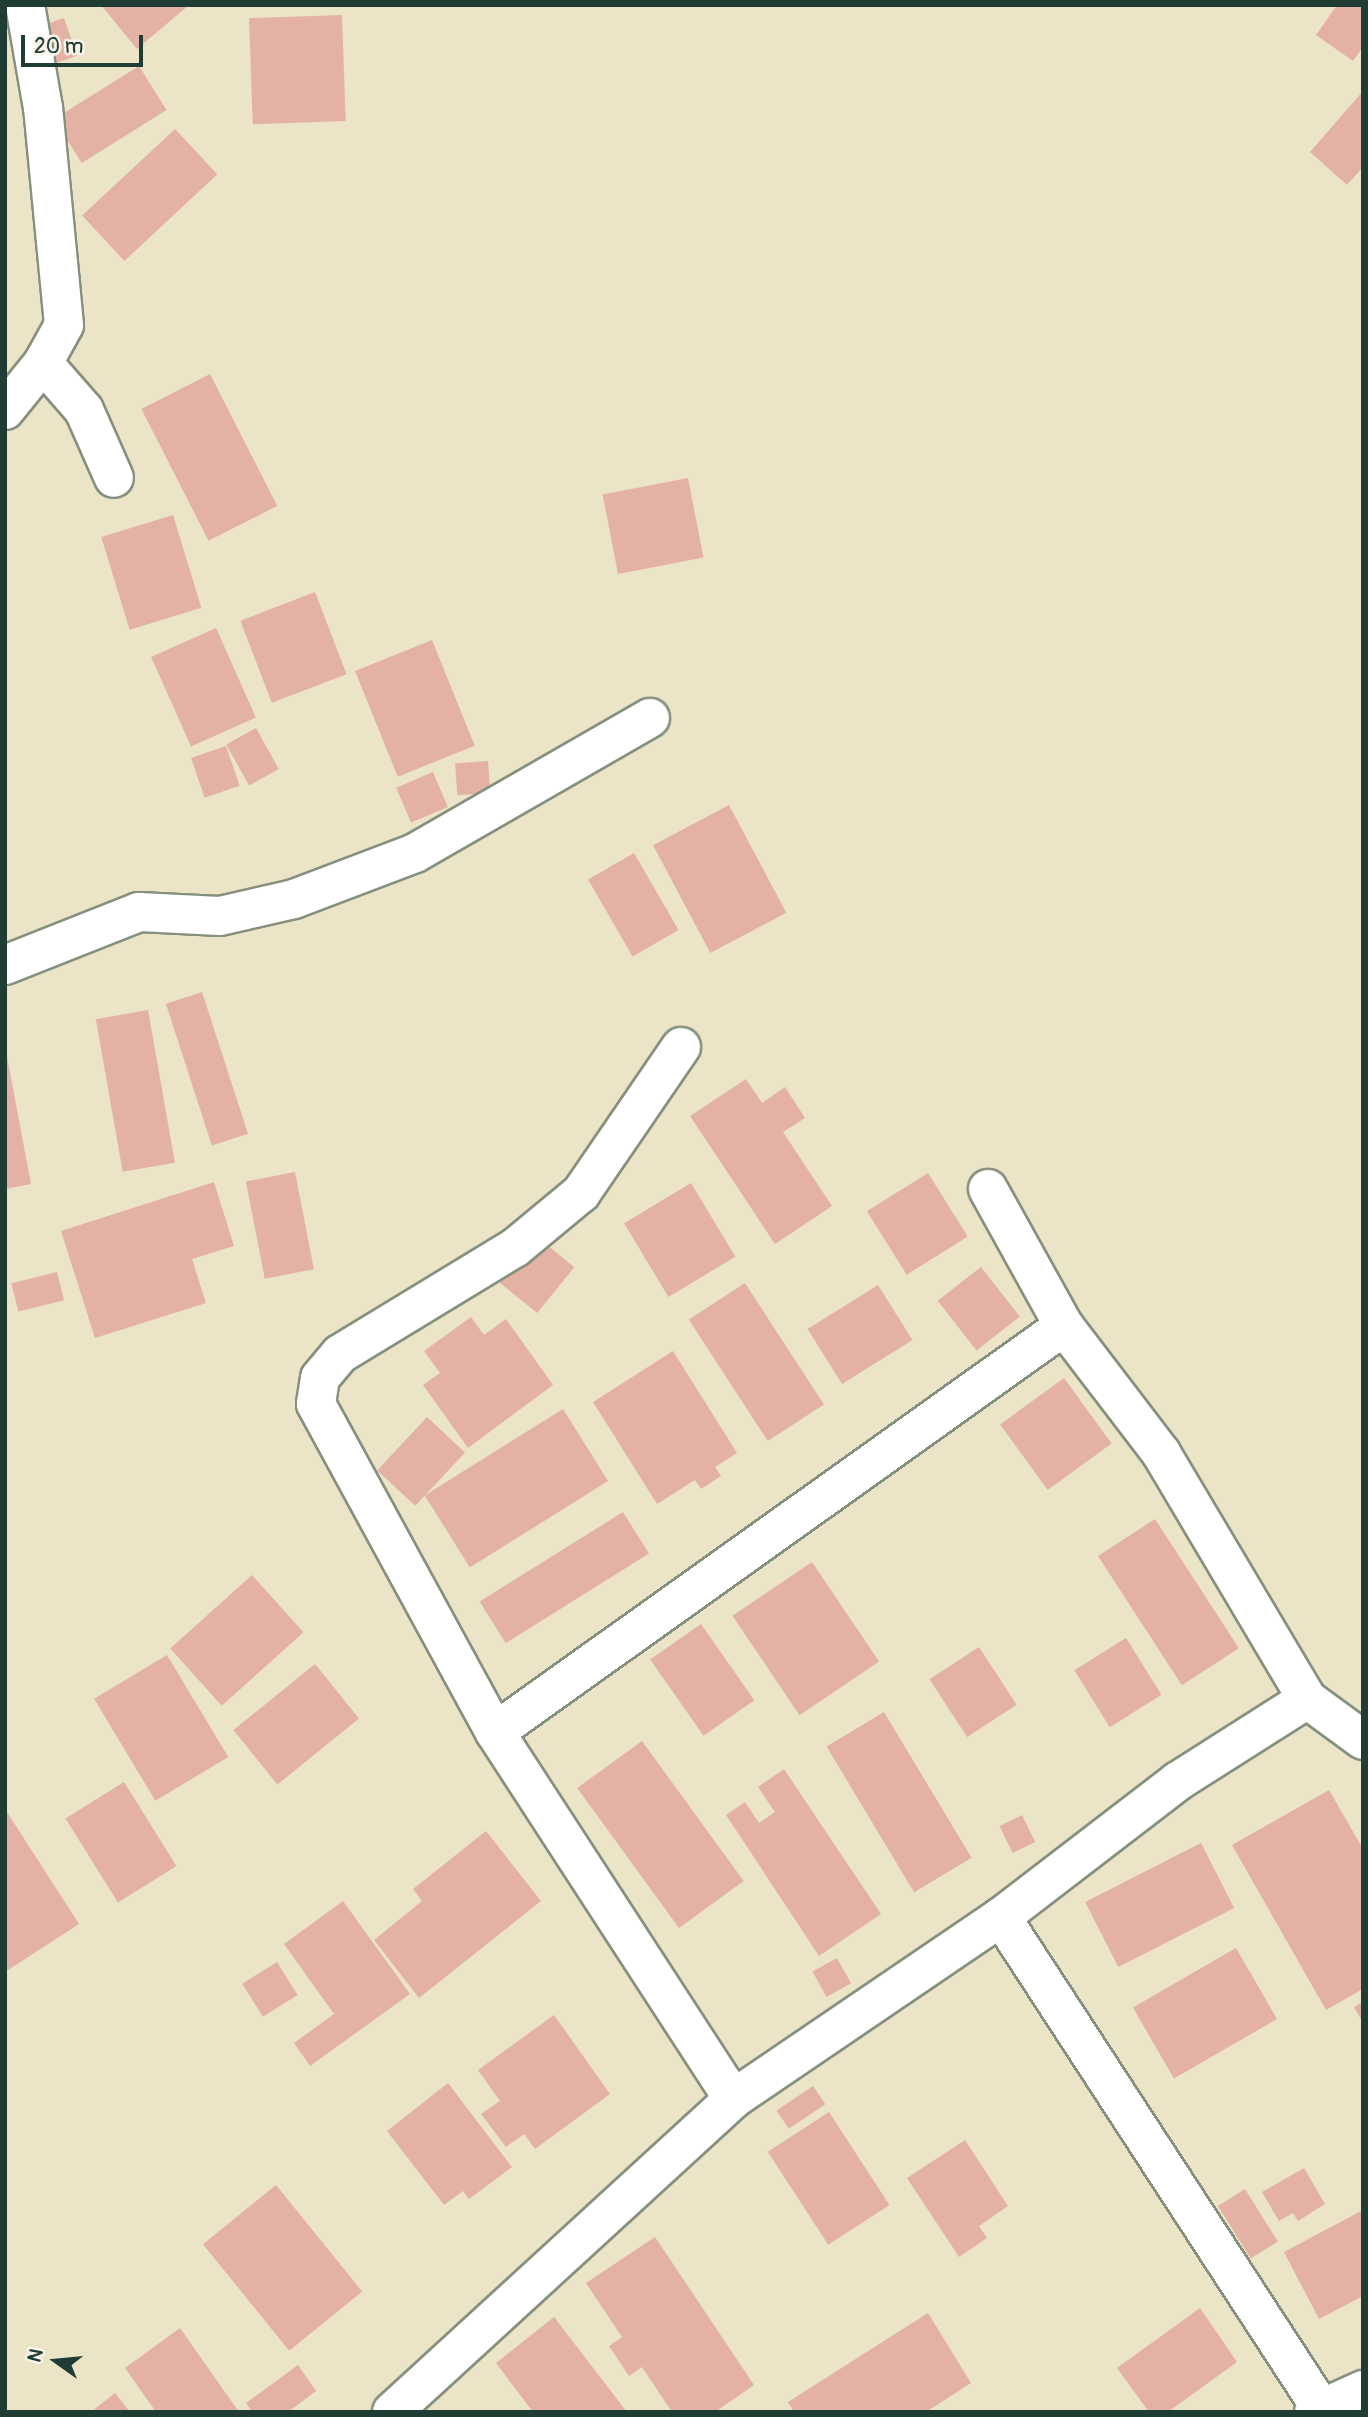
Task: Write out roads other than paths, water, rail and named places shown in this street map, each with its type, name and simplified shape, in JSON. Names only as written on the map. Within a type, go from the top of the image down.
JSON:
[{"type":"street","points":[[5,410],[44,363],[64,325],[43,108],[25,5]]},
{"type":"street","points":[[44,363],[84,410],[114,478]]},
{"type":"street","points":[[5,965],[139,912],[220,916],[294,899],[415,853],[650,718]]},
{"type":"street","points":[[681,1046],[581,1194],[516,1247],[340,1354],[320,1378],[316,1404],[495,1732],[733,2099]]},
{"type":"street","points":[[988,1189],[1065,1326],[1161,1453],[1307,1699],[1363,1740]]},
{"type":"street","points":[[495,1732],[1065,1326]]},
{"type":"street","points":[[392,2412],[733,2099],[1001,1917],[1178,1781],[1307,1699]]},
{"type":"street","points":[[1001,1917],[1317,2410],[1363,2389]]}]
